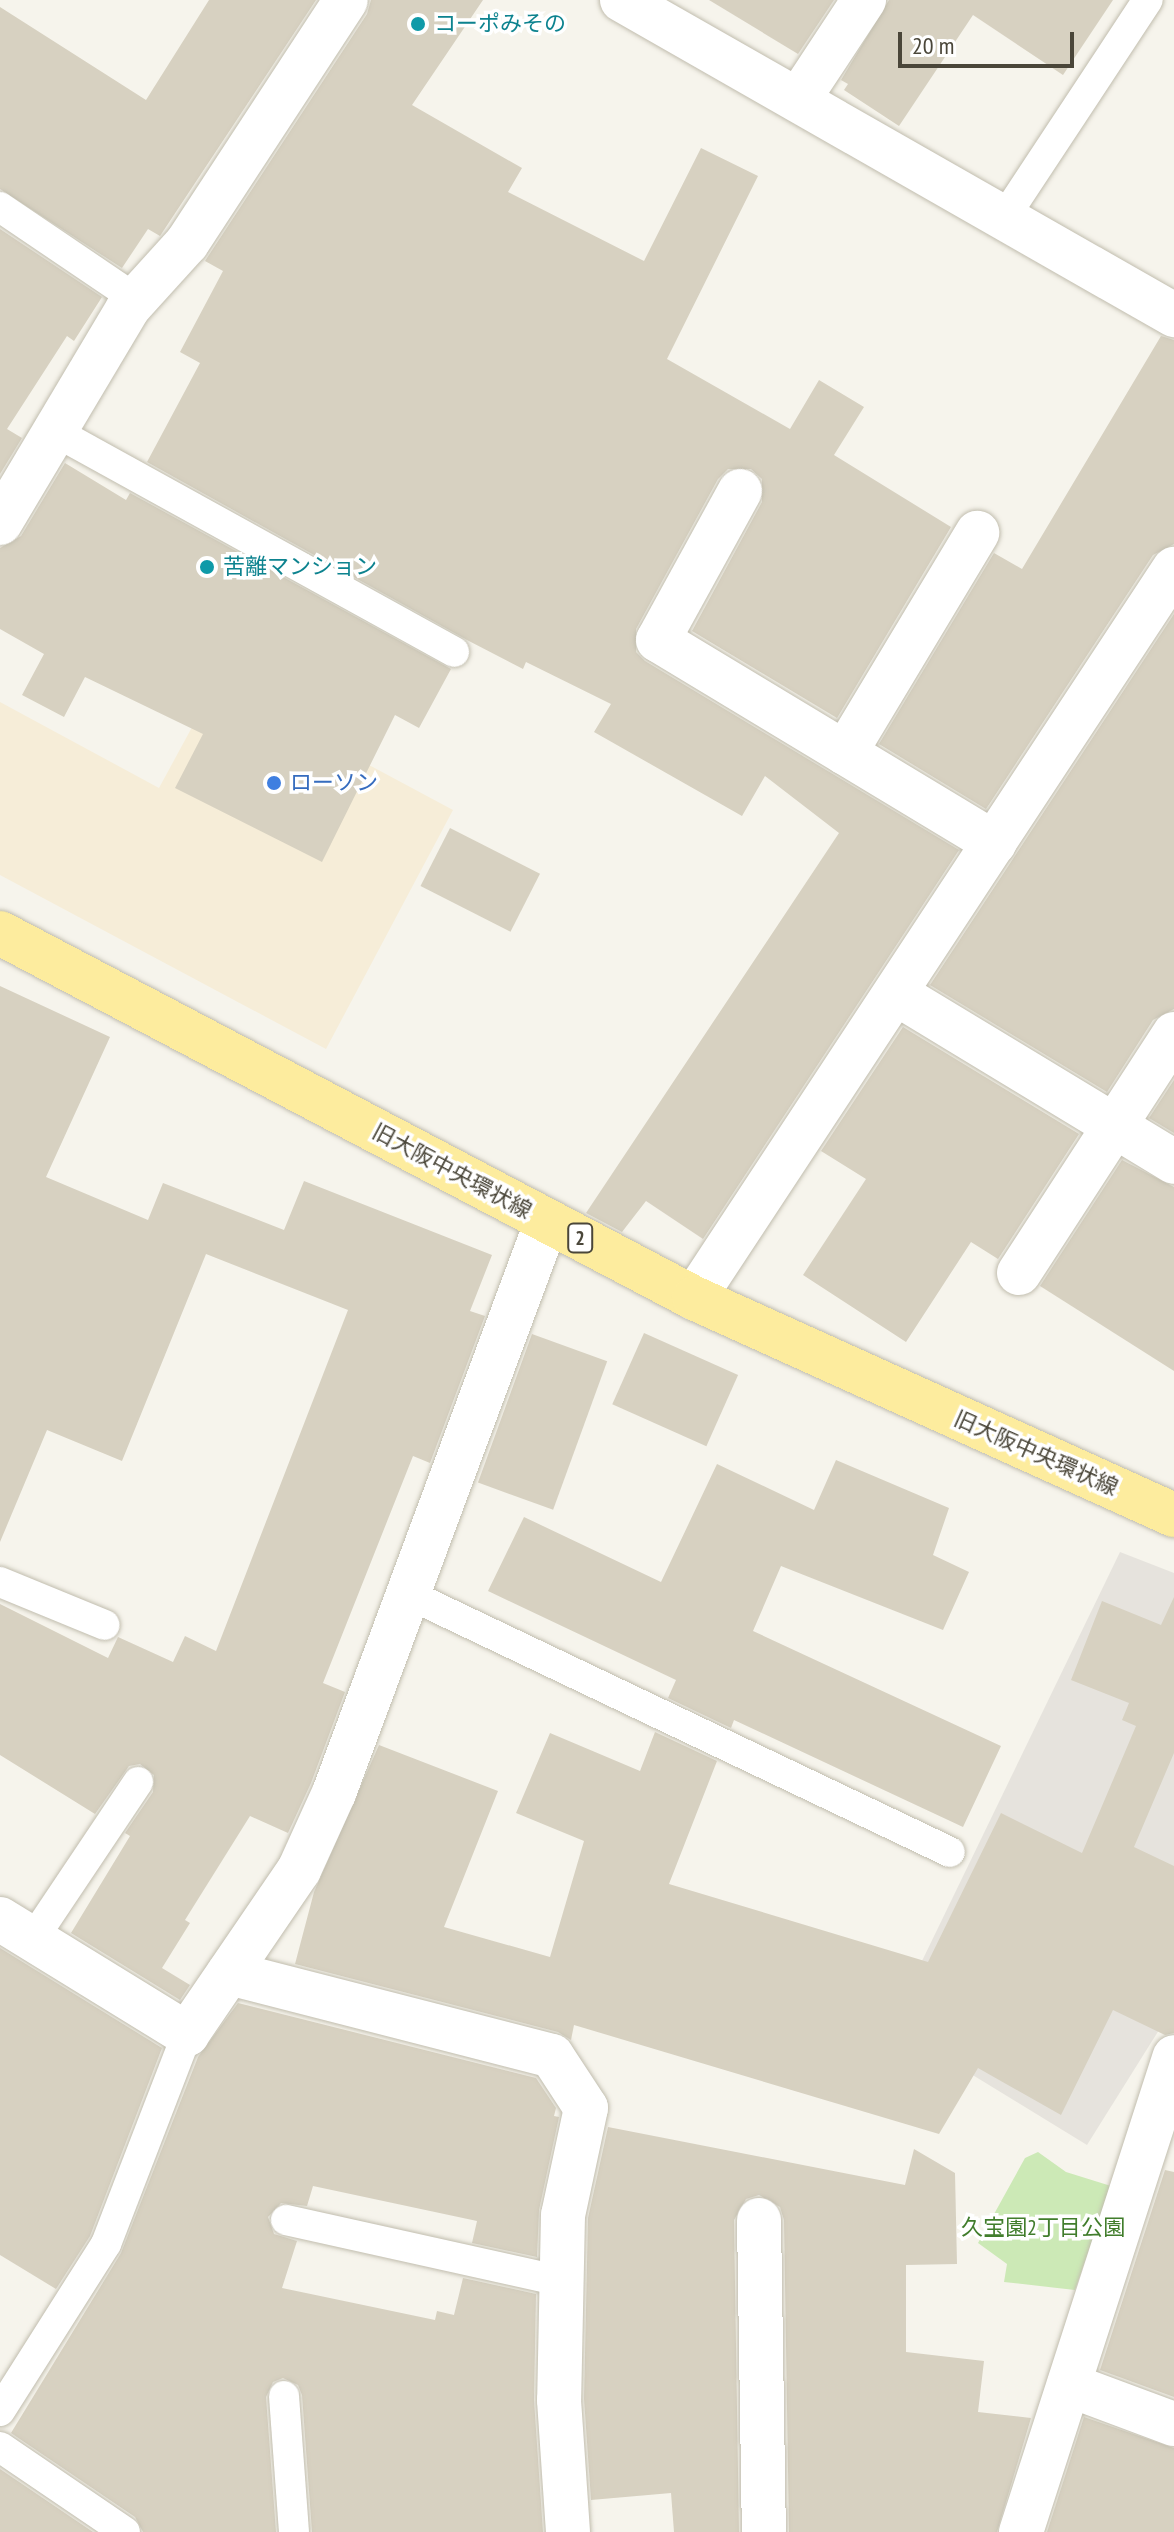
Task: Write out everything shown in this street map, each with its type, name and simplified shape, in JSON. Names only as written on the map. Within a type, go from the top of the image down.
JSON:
[{"type":"main road","name":"旧大阪中央環状線","points":[[0,933],[694,1298],[1174,1515]]},
{"type":"street","points":[[4,509],[136,299],[187,243],[346,0]]},
{"type":"street","points":[[622,0],[1174,315]]},
{"type":"street","points":[[798,100],[864,0]]},
{"type":"street","points":[[740,491],[658,640],[995,843]]},
{"type":"street","points":[[845,753],[977,533]]},
{"type":"street","points":[[694,1298],[1174,569]]},
{"type":"street","points":[[897,994],[1174,1162]]},
{"type":"street","points":[[1019,1273],[1174,1034]]},
{"type":"street","points":[[10,1928],[187,2034],[299,1870],[334,1793],[547,1221]]},
{"type":"street","points":[[229,1973],[552,2056],[586,2108],[563,2215],[559,2400],[568,2532]]},
{"type":"street","points":[[1021,2532],[1174,2057]]},
{"type":"street","points":[[759,2220],[764,2532]]},
{"type":"street","points":[[1069,2385],[1174,2424]]},
{"type":"lane","points":[[1004,218],[1148,0]]},
{"type":"lane","points":[[0,207],[136,299]]},
{"type":"lane","points":[[54,431],[454,652]]},
{"type":"lane","points":[[0,1582],[105,1625]]},
{"type":"lane","points":[[408,1594],[950,1852]]},
{"type":"lane","points":[[10,1928],[138,1782]]},
{"type":"lane","points":[[0,2411],[106,2244],[187,2034]]},
{"type":"lane","points":[[286,2220],[562,2281]]},
{"type":"lane","points":[[284,2396],[294,2532]]},
{"type":"lane","points":[[0,2447],[125,2532]]},
{"type":"shaded area","points":[[216,683],[453,810],[326,1049],[0,875],[0,702],[159,788]]},
{"type":"shaded area","points":[[1120,1552],[1174,1573],[1174,2006],[1087,2145],[891,2025]]},
{"type":"green space","name":"久宝園2丁目公園","points":[[1038,2152],[1066,2172],[1111,2186],[1075,2290],[1004,2282],[1007,2264],[978,2243],[1025,2158]]},
{"type":"building","points":[[209,0],[316,0],[160,236],[148,229],[122,268],[0,189],[0,7],[146,100]]},
{"type":"building","points":[[371,0],[483,0],[412,105],[522,168],[508,192],[644,261],[701,148],[758,176],[667,359],[790,429],[819,380],[864,407],[834,455],[951,527],[837,718],[692,631],[762,502],[762,479],[751,469],[728,469],[718,479],[636,629],[636,652],[645,661],[959,850],[703,1239],[646,1201],[622,1232],[586,1213],[839,833],[765,776],[742,816],[594,732],[611,704],[526,662],[523,669],[467,640],[147,462],[200,363],[180,352],[223,271],[205,261],[367,14]]},
{"type":"building","points":[[709,0],[834,0],[798,54]]},
{"type":"building","points":[[889,0],[1113,0],[1063,75],[973,15],[899,126],[844,90],[848,84],[841,80]]},
{"type":"building","points":[[0,229],[102,297],[74,341],[67,336],[7,429],[22,438],[0,474]]},
{"type":"building","points":[[1161,336],[1174,340],[1174,544],[1153,555],[986,809],[879,744],[994,553],[1022,569]]},
{"type":"building","points":[[65,463],[126,500],[130,493],[451,669],[419,728],[395,715],[322,862],[175,788],[203,734],[85,677],[64,717],[22,695],[44,654],[0,629],[0,548],[21,536]]},
{"type":"building","points":[[1174,614],[1174,1009],[1153,1020],[1107,1092],[930,985]]},
{"type":"building","points":[[450,828],[540,874],[510,932],[420,886]]},
{"type":"building","points":[[0,986],[110,1037],[46,1177],[148,1220],[163,1183],[284,1230],[304,1181],[492,1255],[470,1311],[485,1316],[430,1463],[413,1456],[323,1683],[345,1692],[311,1783],[288,1833],[250,1816],[185,1920],[190,1923],[162,1968],[190,1985],[180,2000],[71,1933],[130,1836],[125,1833],[153,1792],[154,1775],[140,1764],[129,1766],[95,1814],[0,1755],[0,1604],[108,1658],[118,1637],[173,1662],[185,1636],[216,1651],[348,1310],[206,1254],[122,1461],[47,1430],[0,1542]]},
{"type":"building","points":[[903,1027],[1079,1134],[998,1259],[971,1242],[906,1342],[803,1275],[866,1179],[821,1151]]},
{"type":"building","points":[[1174,1080],[1174,1133],[1149,1118]]},
{"type":"building","points":[[1122,1160],[1174,1187],[1174,1371],[1040,1286]]},
{"type":"building","points":[[644,1333],[738,1375],[706,1446],[612,1404]]},
{"type":"building","points":[[532,1334],[607,1361],[553,1510],[478,1482]]},
{"type":"building","points":[[836,1460],[949,1508],[933,1555],[969,1572],[943,1630],[781,1566],[753,1631],[1001,1746],[963,1827],[734,1720],[731,1728],[668,1698],[676,1680],[488,1591],[524,1517],[661,1582],[717,1464],[814,1510]]},
{"type":"building","points":[[1174,1597],[1174,1753],[1134,1847],[1174,1866],[1174,2033],[1165,2035],[1113,2010],[1061,2115],[978,2068],[939,2134],[574,2025],[571,2040],[558,2032],[295,1964],[314,1892],[379,1745],[498,1791],[444,1927],[550,1957],[584,1841],[516,1813],[550,1733],[640,1771],[655,1732],[717,1761],[669,1884],[928,1962],[1001,1813],[1082,1853],[1136,1726],[1122,1720],[1129,1703],[1071,1680],[1102,1601],[1161,1625]]},
{"type":"building","points":[[0,1948],[162,2048],[90,2236],[56,2289],[0,2255]]},
{"type":"building","points":[[238,2003],[536,2078],[556,2108],[554,2116],[559,2117],[539,2210],[537,2257],[472,2243],[477,2221],[313,2186],[307,2206],[281,2203],[268,2217],[274,2234],[297,2241],[282,2288],[435,2320],[437,2311],[454,2315],[463,2278],[536,2294],[534,2400],[543,2532],[312,2532],[302,2395],[298,2385],[283,2378],[273,2382],[266,2397],[276,2532],[143,2532],[135,2517],[11,2433],[121,2253],[198,2057]]},
{"type":"building","points":[[608,2127],[905,2185],[914,2149],[955,2173],[957,2264],[906,2265],[906,2352],[984,2361],[978,2412],[1031,2418],[997,2532],[789,2532],[784,2220],[780,2207],[759,2195],[746,2199],[734,2220],[739,2532],[674,2532],[671,2493],[591,2500],[584,2399],[588,2218]]},
{"type":"building","points":[[1165,2170],[1174,2172],[1174,2397],[1100,2370]]},
{"type":"building","points":[[1084,2417],[1174,2448],[1174,2532],[1047,2532]]},
{"type":"building","points":[[0,2469],[93,2532],[0,2532]]},
{"type":"place","name":"コーポみその","points":[[418,24]]},
{"type":"place","name":"苦離マンション","points":[[207,567]]},
{"type":"place","name":"ローソン","points":[[274,783]]}]
